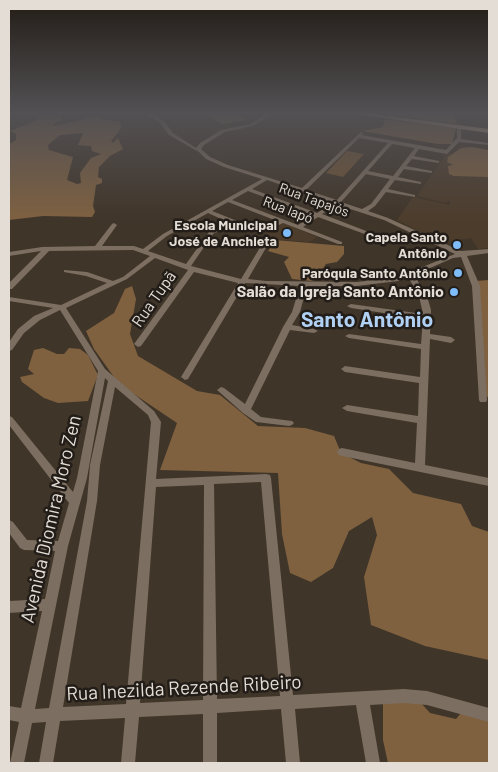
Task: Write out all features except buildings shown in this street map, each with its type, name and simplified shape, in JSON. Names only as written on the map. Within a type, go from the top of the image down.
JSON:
[{"type":"street","points":[[202,150],[214,161],[338,202],[414,230],[462,254],[476,286],[482,400]]},
{"type":"street","points":[[303,190],[344,150]]},
{"type":"street","points":[[298,227],[338,202],[384,150]]},
{"type":"street","points":[[363,211],[373,205],[416,150]]},
{"type":"street","points":[[436,150],[447,152],[449,150]]},
{"type":"street","points":[[411,157],[437,162]]},
{"type":"street","points":[[403,167],[430,172]]},
{"type":"street","points":[[365,172],[419,183]]},
{"type":"street","points":[[144,251],[161,237],[267,178]]},
{"type":"street","name":"Rua Tapajós","points":[[248,189],[372,235]]},
{"type":"street","points":[[385,190],[413,196]]},
{"type":"street","name":"Rua Iapó","points":[[228,200],[340,243]]},
{"type":"street","points":[[207,211],[260,232],[282,221]]},
{"type":"street","name":"Rua Tupã","points":[[138,344],[190,268],[211,233],[232,222]]},
{"type":"street","points":[[97,249],[114,225]]},
{"type":"street","points":[[185,377],[267,241]]},
{"type":"street","points":[[9,254],[47,249],[128,248],[144,251],[190,268],[243,281],[304,284],[380,282],[410,274],[439,260],[462,254],[489,251]]},
{"type":"street","points":[[9,287],[47,249]]},
{"type":"street","points":[[9,348],[25,327],[138,270],[155,255]]},
{"type":"street","points":[[66,271],[91,275],[112,283]]},
{"type":"street","points":[[410,274],[425,301],[427,317],[420,467]]},
{"type":"street","points":[[246,411],[298,308],[304,284]]},
{"type":"street","points":[[9,299],[62,307],[102,370],[154,417],[156,427],[128,763]]},
{"type":"street","points":[[351,306],[427,317]]},
{"type":"street","points":[[287,327],[314,331]]},
{"type":"street","points":[[349,336],[425,347]]},
{"type":"street","points":[[426,336],[451,340]]},
{"type":"street","points":[[345,369],[424,381]]},
{"type":"street","name":"Avenida Diomira Moro Zen","points":[[17,763],[62,546],[75,503],[102,370]]},
{"type":"street","name":"Avenida Diomira Moro Zen","points":[[46,763],[92,501],[95,465],[112,381]]},
{"type":"street","points":[[221,390],[246,411],[263,422],[289,423]]},
{"type":"street","points":[[346,408],[422,420]]},
{"type":"street","points":[[9,419],[75,503],[92,501]]},
{"type":"street","points":[[342,452],[489,482]]},
{"type":"street","points":[[151,483],[266,478],[293,763]]},
{"type":"street","points":[[209,480],[210,763]]},
{"type":"street","points":[[9,525],[24,545],[62,546]]},
{"type":"street","points":[[9,607],[50,605]]},
{"type":"street","name":"Rua Inezilda Rezende Ribeiro","points":[[9,713],[27,716],[415,696],[489,715]]},
{"type":"street","points":[[362,698],[373,763]]},
{"type":"shaded area","points":[[9,150],[49,150],[73,157],[67,180],[77,184],[81,183],[80,173],[91,158],[101,154],[92,150],[121,150],[110,156],[99,167],[98,177],[102,179],[102,183],[96,185],[93,206],[95,212],[92,217],[43,216],[9,220]]},
{"type":"shaded area","points":[[458,150],[489,150],[489,177],[454,176],[449,174],[448,166],[453,165],[447,162],[448,157]]},
{"type":"shaded area","points":[[347,151],[364,154],[343,177],[326,173]]},
{"type":"shaded area","points":[[447,153],[489,160],[489,248],[478,249],[471,238],[442,243],[397,220],[413,197],[450,205],[450,200],[446,203],[417,196]]},
{"type":"shaded area","name":"Escola Municipal José de Anchieta","points":[[283,223],[317,237],[310,242],[269,239],[272,237],[265,234]]},
{"type":"shaded area","points":[[275,240],[344,246],[344,254],[337,262],[326,264],[316,279],[312,281],[292,279],[284,262],[289,257],[268,251]]},
{"type":"shaded area","points":[[489,280],[489,399],[486,395],[476,281]]},
{"type":"shaded area","points":[[132,286],[136,299],[130,334],[138,356],[197,391],[220,395],[258,426],[305,428],[334,436],[341,453],[361,463],[389,469],[413,493],[461,504],[472,526],[489,532],[489,660],[425,646],[371,625],[364,577],[377,535],[372,517],[349,531],[333,568],[311,582],[290,573],[282,534],[278,473],[160,470],[177,423],[119,384],[94,349],[86,331],[114,313],[125,289]]},
{"type":"shaded area","points":[[43,348],[57,354],[64,354],[69,348],[80,349],[88,355],[98,375],[88,401],[58,403],[44,398],[22,382],[20,377],[34,374],[28,369],[34,350]]},
{"type":"shaded area","points":[[383,701],[421,703],[430,713],[456,719],[461,713],[489,719],[489,763],[388,763],[383,740]]},
{"type":"place","name":"Escola Municipal José de Anchieta","points":[[287,233]]},
{"type":"place","name":"Capela Santo Antônio","points":[[457,245]]},
{"type":"place","name":"Paróquia Santo Antônio","points":[[458,273]]},
{"type":"place","name":"Salão da Igreja Santo Antônio","points":[[454,292]]},
{"type":"district","name":"Santo Antônio","points":[[367,320]]}]
